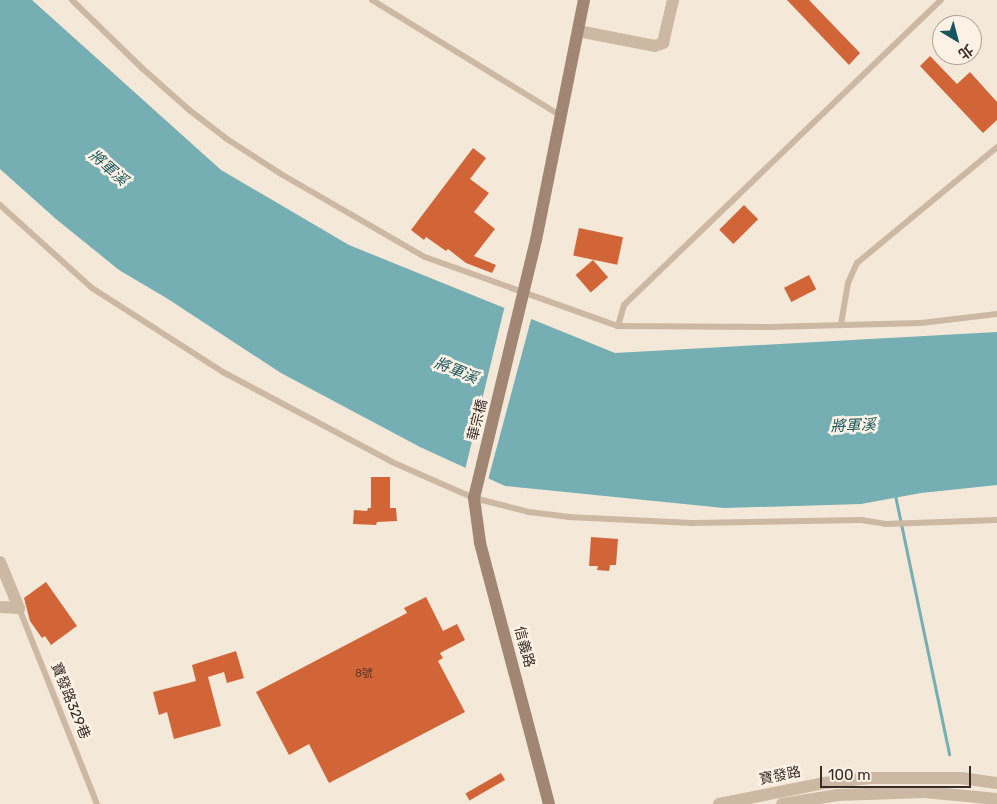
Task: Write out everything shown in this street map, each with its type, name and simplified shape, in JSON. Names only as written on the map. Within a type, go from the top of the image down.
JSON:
[{"type":"street","name":"華宗橋","points":[[474,498],[524,291],[584,0]]},
{"type":"street","points":[[578,30],[655,46],[663,43],[673,0]]},
{"type":"street","name":"信義路","points":[[474,498],[480,542],[549,804]]},
{"type":"street","points":[[0,562],[19,608],[0,607]]},
{"type":"street","name":"寶發路","points":[[719,804],[824,783],[871,778],[961,778],[997,783]]},
{"type":"street","name":"寶發路","points":[[782,804],[838,795],[926,792],[997,799]]},
{"type":"lane","points":[[72,0],[188,109],[227,140],[281,174],[425,257],[618,326],[769,327],[921,323],[997,314]]},
{"type":"lane","points":[[372,0],[560,115]]},
{"type":"lane","points":[[618,326],[624,305],[941,0]]},
{"type":"lane","points":[[842,324],[848,283],[857,263],[997,147]]},
{"type":"lane","points":[[0,205],[92,288],[223,372],[392,462],[474,498],[529,512],[568,517],[683,522],[861,520],[886,524],[997,520]]},
{"type":"lane","name":"寶發路329巷","points":[[19,608],[97,804]]},
{"type":"water","name":"將軍溪","points":[[0,0],[32,0],[221,170],[349,245],[615,353],[997,332],[997,485],[921,493],[861,504],[724,508],[505,486],[420,447],[281,373],[168,299],[119,270],[56,219],[0,169]]},
{"type":"pier","points":[[505,305],[532,316],[488,480],[465,470]]},
{"type":"building","points":[[787,0],[809,0],[860,53],[849,65]]},
{"type":"building","points":[[930,56],[932,58],[932,65],[939,65],[957,84],[970,72],[997,102],[997,120],[983,133],[920,66]]},
{"type":"building","points":[[473,148],[486,158],[470,179],[489,193],[474,212],[495,229],[474,256],[496,265],[492,273],[466,263],[448,249],[446,251],[426,237],[424,240],[411,230]]},
{"type":"building","points":[[744,205],[758,219],[733,244],[719,230]]},
{"type":"building","points":[[579,228],[623,237],[617,265],[573,255]]},
{"type":"building","points":[[593,260],[608,277],[591,292],[576,275]]},
{"type":"building","points":[[809,275],[816,289],[791,302],[784,288]]},
{"type":"building","points":[[371,477],[390,477],[390,508],[396,508],[397,521],[377,522],[376,525],[353,524],[354,510],[367,511],[368,508],[371,508]]},
{"type":"building","points":[[591,537],[618,539],[616,565],[610,565],[609,571],[597,570],[598,566],[589,566]]},
{"type":"building","points":[[46,582],[77,626],[51,645],[45,636],[42,638],[30,621],[24,598]]},
{"type":"building","points":[[426,597],[443,631],[457,624],[465,640],[440,653],[443,658],[438,661],[465,712],[329,783],[309,744],[289,755],[256,692],[407,613],[404,608]]},
{"type":"building","points":[[236,651],[244,678],[227,683],[224,672],[208,677],[221,726],[174,739],[167,712],[159,715],[153,692],[196,681],[192,665]]},
{"type":"building","points":[[501,773],[505,780],[469,800],[465,794]]},
{"type":"waterway","points":[[895,495],[949,754]]}]
